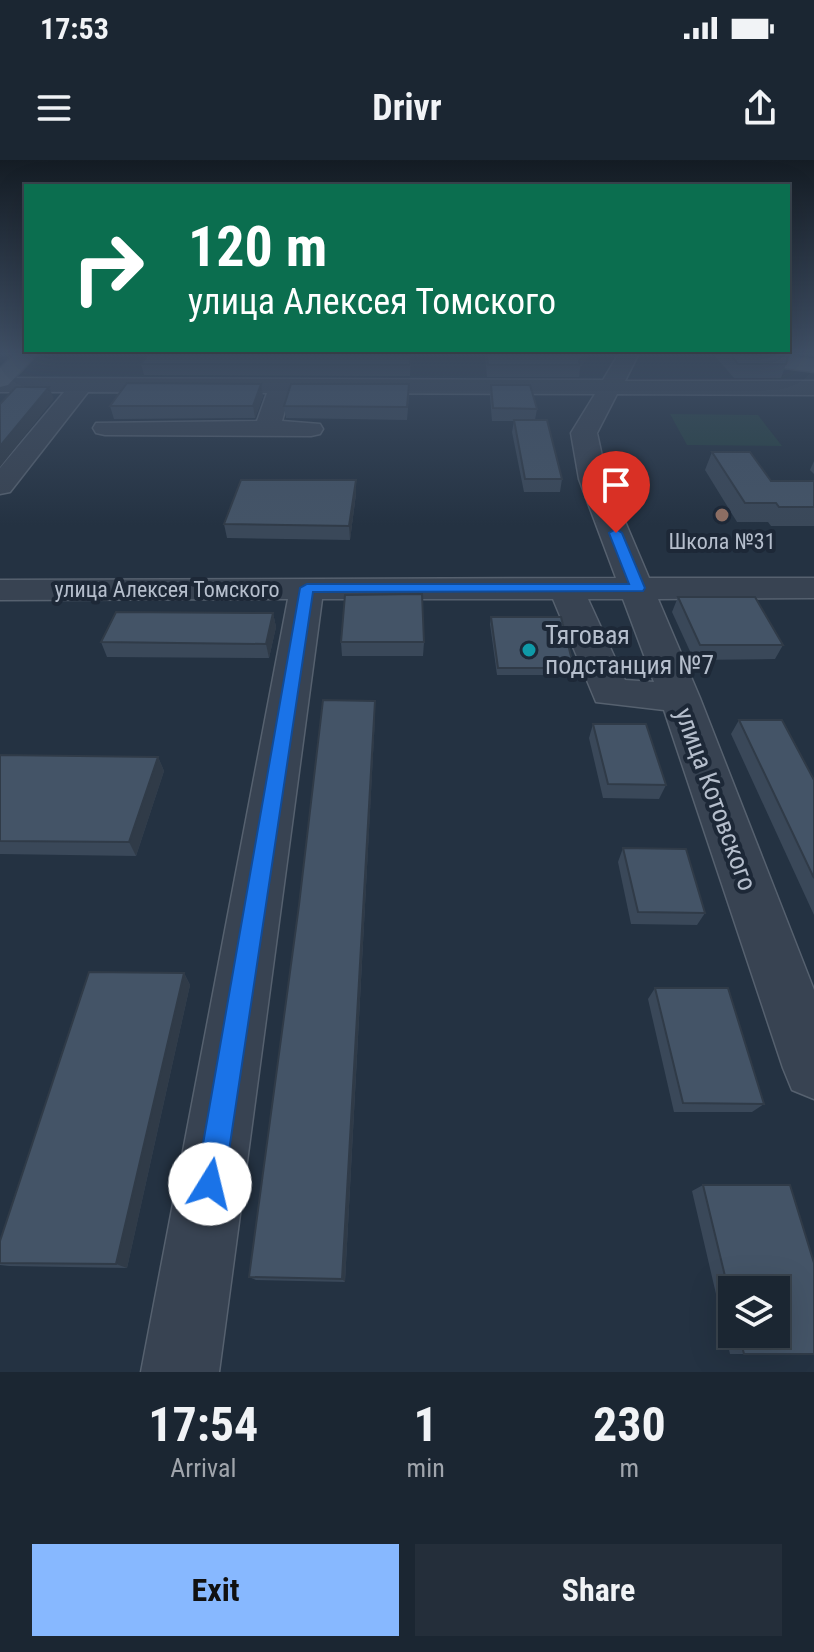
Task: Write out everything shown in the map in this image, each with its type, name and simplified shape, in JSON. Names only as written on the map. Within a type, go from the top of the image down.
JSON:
[{"type":"street","points":[[0,486],[60,412]]},
{"type":"street","points":[[267,428],[272,412]]},
{"type":"street","name":"улица Котовского","points":[[596,412],[584,433],[593,479],[680,698],[814,1068]]},
{"type":"street","points":[[105,428],[311,429]]},
{"type":"street","points":[[565,587],[610,692],[680,698]]},
{"type":"street","points":[[180,1372],[307,588]]},
{"type":"street","points":[[805,588],[814,616]]},
{"type":"street","name":"улица Алексея Томского","points":[[0,590],[805,588]]},
{"type":"green space","points":[[670,414],[758,415],[782,446],[687,445]]},
{"type":"building","points":[[0,412],[29,412],[0,446]]},
{"type":"building","points":[[514,420],[547,420],[562,479],[525,479]]},
{"type":"building","points":[[712,452],[750,452],[771,481],[814,481],[814,507],[745,503]]},
{"type":"building","points":[[241,480],[356,480],[349,526],[224,524]]},
{"type":"building","points":[[422,594],[424,642],[341,642],[345,595]]},
{"type":"building","points":[[678,597],[755,597],[783,645],[700,645]]},
{"type":"building","points":[[116,612],[273,613],[266,644],[101,642]]},
{"type":"building","name":"Тяговая подстанция №7","points":[[491,617],[561,617],[574,668],[498,668]]},
{"type":"building","points":[[323,700],[375,701],[342,1279],[249,1277],[299,905]]},
{"type":"building","points":[[739,720],[782,720],[814,780],[814,878]]},
{"type":"building","points":[[593,724],[646,724],[666,785],[608,784]]},
{"type":"building","points":[[0,755],[158,757],[129,842],[0,841]]},
{"type":"building","points":[[623,848],[686,849],[705,913],[638,912]]},
{"type":"building","points":[[89,972],[184,973],[116,1264],[0,1263],[0,1241]]},
{"type":"building","points":[[655,988],[728,988],[764,1104],[683,1103]]},
{"type":"building","points":[[703,1185],[790,1185],[814,1263],[814,1354],[744,1354],[742,1348],[790,1348],[790,1276],[725,1276]]},
{"type":"place","name":"Школа №31","points":[[722,515]]},
{"type":"place","name":"Тяговая подстанция №7","points":[[529,650]]},
{"type":"route","points":[[210,1184],[307,588],[638,588],[616,533]]}]
